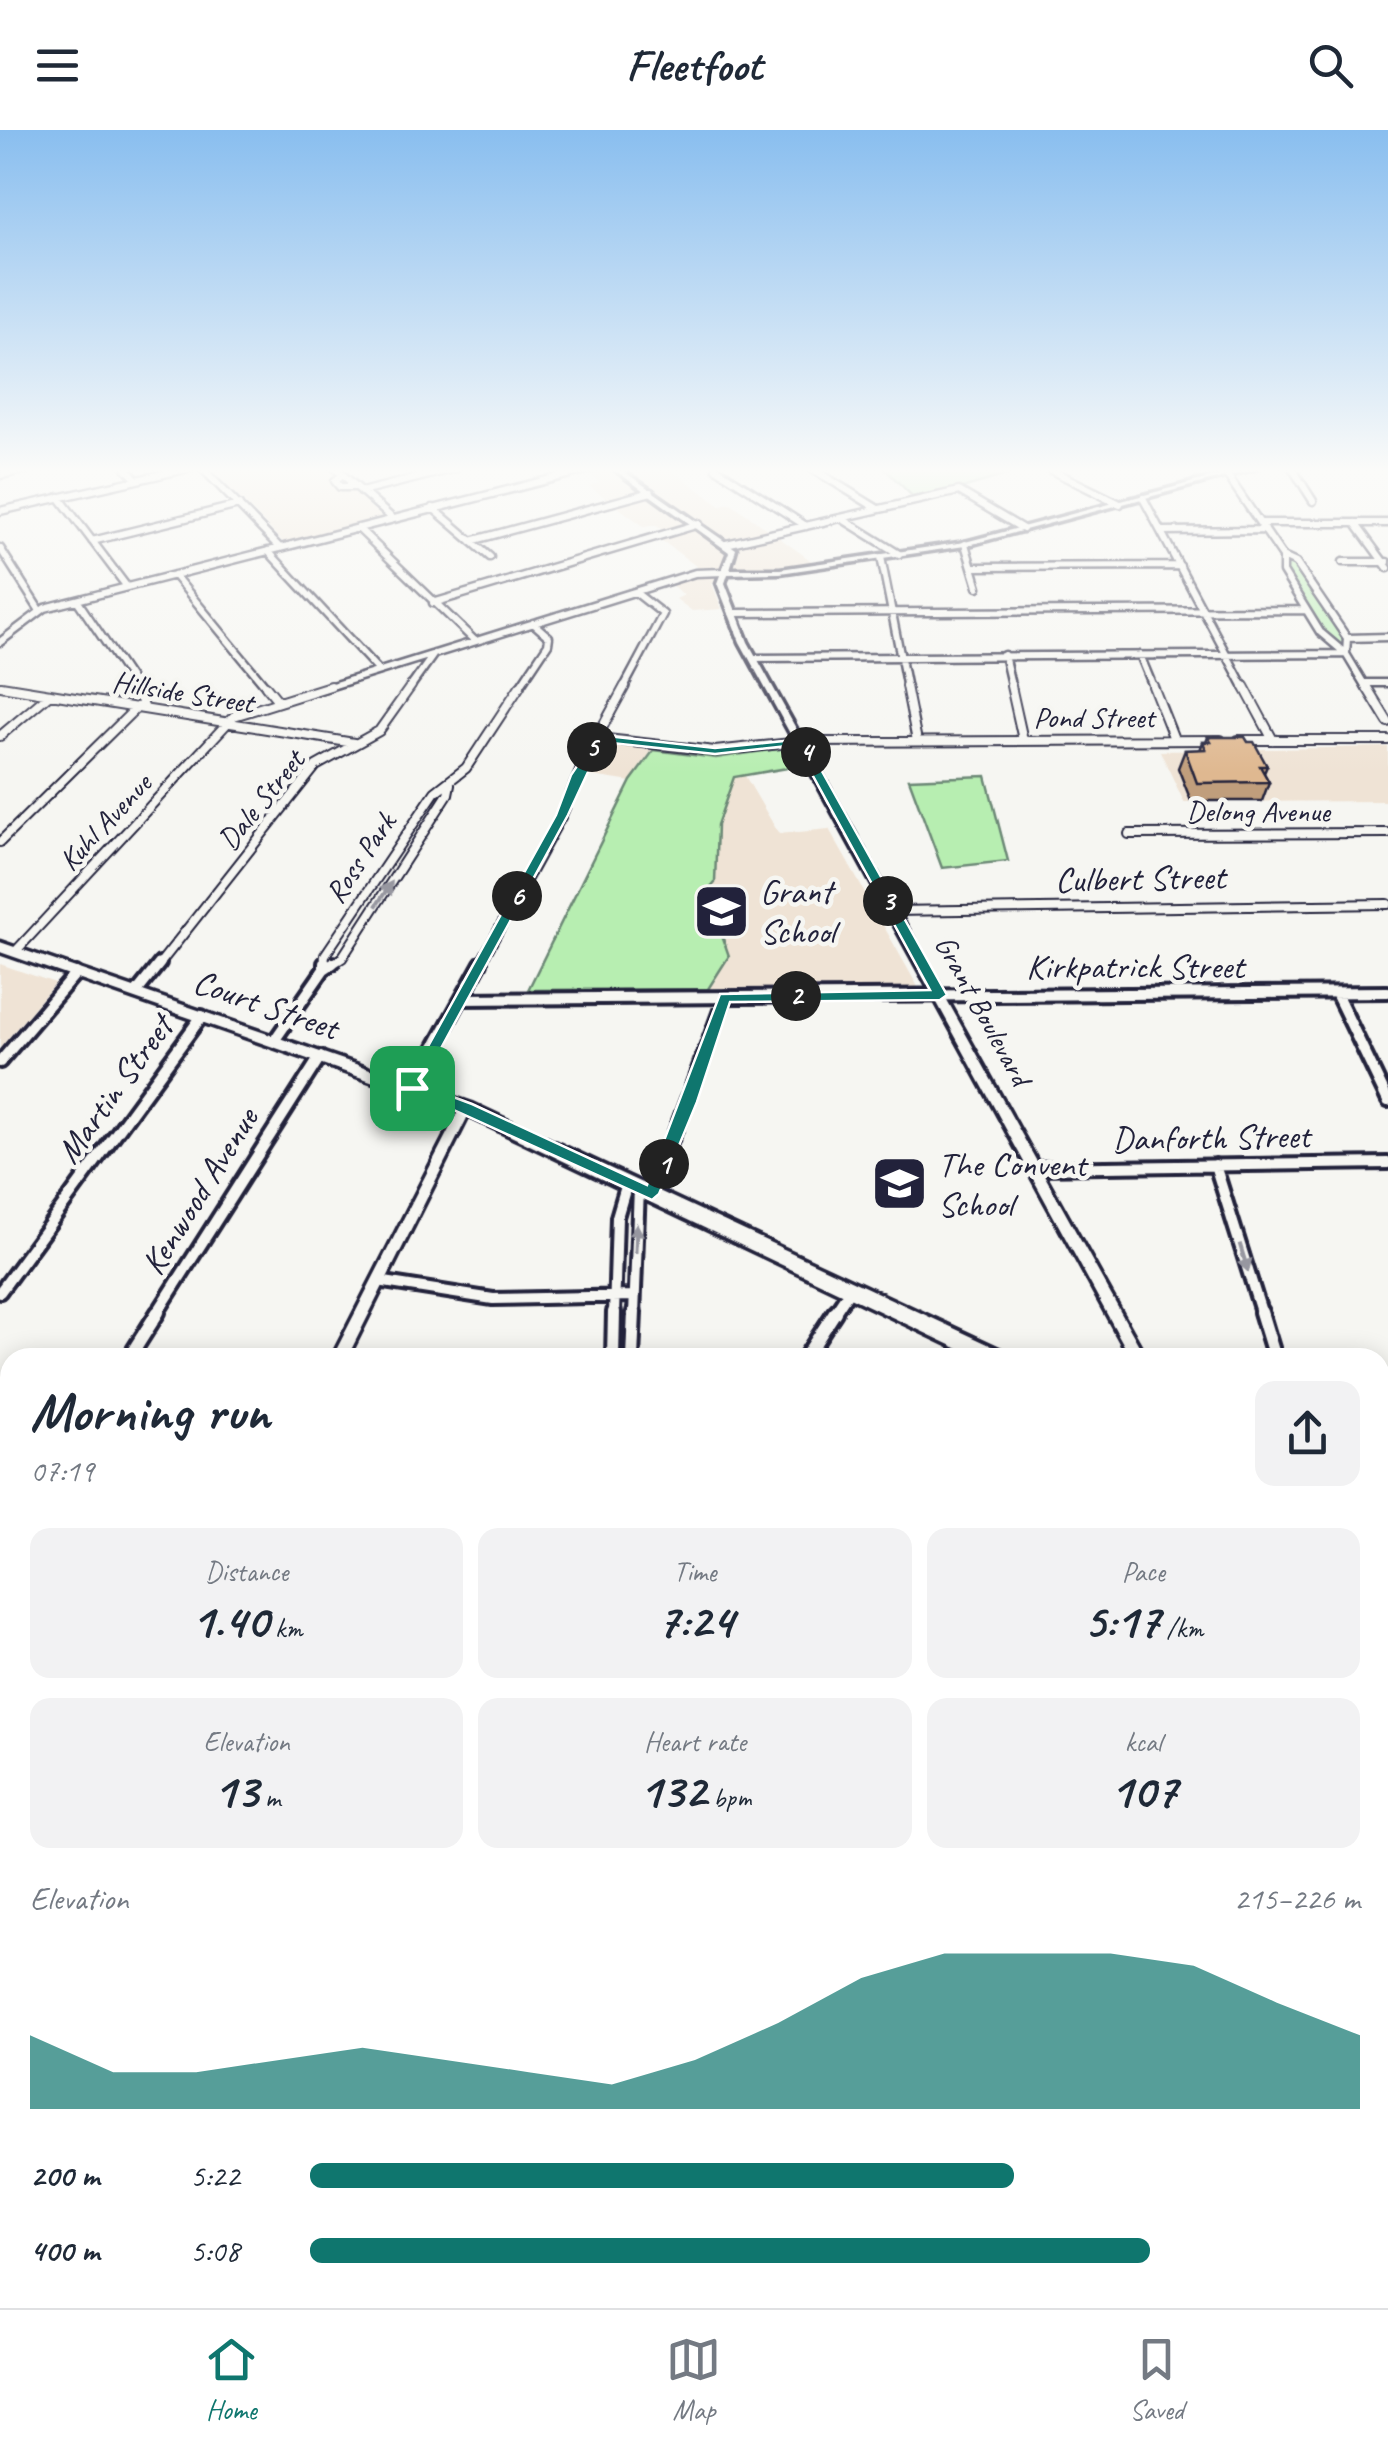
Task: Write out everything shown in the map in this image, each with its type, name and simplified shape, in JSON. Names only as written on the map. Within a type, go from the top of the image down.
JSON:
[{"type":"main road","name":"Court Street","points":[[7,949],[466,1108],[977,1348]]},
{"type":"street","points":[[14,570],[40,610]]},
{"type":"street","points":[[113,570],[127,587]]},
{"type":"street","points":[[0,642],[40,610],[195,570]]},
{"type":"street","points":[[285,570],[378,671]]},
{"type":"street","points":[[400,570],[475,641]]},
{"type":"street","points":[[433,602],[543,570]]},
{"type":"street","points":[[227,722],[279,702],[695,573],[756,574],[788,570]]},
{"type":"street","points":[[883,570],[917,741]]},
{"type":"street","points":[[973,570],[978,587]]},
{"type":"street","points":[[1182,570],[1274,740]]},
{"type":"street","points":[[1283,570],[1326,640],[1346,654],[1388,722]]},
{"type":"street","points":[[1301,570],[1347,638],[1350,646],[1346,654]]},
{"type":"street","name":"Grant Boulevard","points":[[724,572],[722,588],[754,658],[1134,1348]]},
{"type":"street","points":[[174,575],[279,702]]},
{"type":"street","points":[[412,1088],[562,815],[577,775],[662,619],[663,614],[635,592]]},
{"type":"street","points":[[0,842],[141,708],[143,698],[77,600]]},
{"type":"street","points":[[732,613],[1306,610]]},
{"type":"street","name":"Ross Park","points":[[324,968],[325,955],[434,792],[450,784],[466,768],[548,644],[549,637],[533,624]]},
{"type":"street","points":[[1347,638],[1388,637]]},
{"type":"street","name":"Dale Street","points":[[136,994],[316,766],[325,757],[359,744],[379,731],[434,654]]},
{"type":"street","points":[[754,658],[1346,654]]},
{"type":"street","points":[[1004,655],[1023,740]]},
{"type":"street","points":[[1140,655],[1174,740]]},
{"type":"street","points":[[1364,683],[1388,683]]},
{"type":"street","name":"Hillside Street","points":[[0,686],[359,744]]},
{"type":"street","points":[[0,736],[50,694]]},
{"type":"street","name":"Kuhl Avenue","points":[[7,949],[227,722]]},
{"type":"street","name":"Pond Street","points":[[598,738],[715,751],[800,742],[1388,740]]},
{"type":"street","name":"Ross Park","points":[[274,1041],[324,968],[342,958],[448,794],[450,784]]},
{"type":"street","name":"Delong Avenue","points":[[1129,834],[1388,833]]},
{"type":"street","name":"Culbert Street","points":[[894,910],[1388,904]]},
{"type":"street","points":[[0,1062],[76,973]]},
{"type":"street","points":[[1336,992],[1388,1100]]},
{"type":"street","name":"Kirkpatrick Street","points":[[462,999],[1388,992]]},
{"type":"street","points":[[613,1348],[617,1217],[639,1188],[689,1102],[724,997]]},
{"type":"street","name":"Martin Street","points":[[0,1292],[202,1016]]},
{"type":"street","name":"Kenwood Avenue","points":[[136,1348],[320,1057]]},
{"type":"street","points":[[343,1348],[466,1108]]},
{"type":"street","name":"Danforth Street","points":[[1035,1168],[1388,1164]]},
{"type":"street","points":[[1215,1165],[1273,1348]]},
{"type":"street","points":[[632,1348],[639,1188]]},
{"type":"street","points":[[378,1281],[493,1299],[634,1296]]},
{"type":"street","points":[[812,1348],[851,1288]]},
{"type":"shaded area","points":[[698,570],[720,570],[712,584],[722,609],[692,611],[676,599],[684,595],[665,580]]},
{"type":"shaded area","name":"Grant School","points":[[602,744],[716,758],[786,747],[795,767],[745,776],[779,834],[829,829],[918,987],[528,990],[631,782],[586,775]]},
{"type":"shaded area","points":[[1388,747],[1388,801],[1184,802],[1160,751]]},
{"type":"shaded area","points":[[0,964],[55,983],[0,1048]]},
{"type":"green space","points":[[1298,570],[1323,603],[1345,648],[1327,635],[1308,610],[1287,571]]},
{"type":"green space","points":[[790,747],[799,766],[734,777],[717,825],[715,883],[707,892],[729,956],[708,989],[528,990],[631,781],[654,750],[716,758]]},
{"type":"green space","points":[[986,776],[1008,861],[942,868],[909,779]]},
{"type":"building","points":[[1208,737],[1245,737],[1254,742],[1267,766],[1260,766],[1269,782],[1197,783],[1185,750],[1206,749],[1203,742],[1211,742]]},
{"type":"place","name":"Grant School","points":[[721,911]]},
{"type":"place","name":"The Convent School","points":[[899,1184]]},
{"type":"route","points":[[598,738],[704,751],[800,742],[940,995],[724,997],[689,1102],[652,1194],[466,1108],[412,1088],[562,815],[577,775],[598,738]]}]
